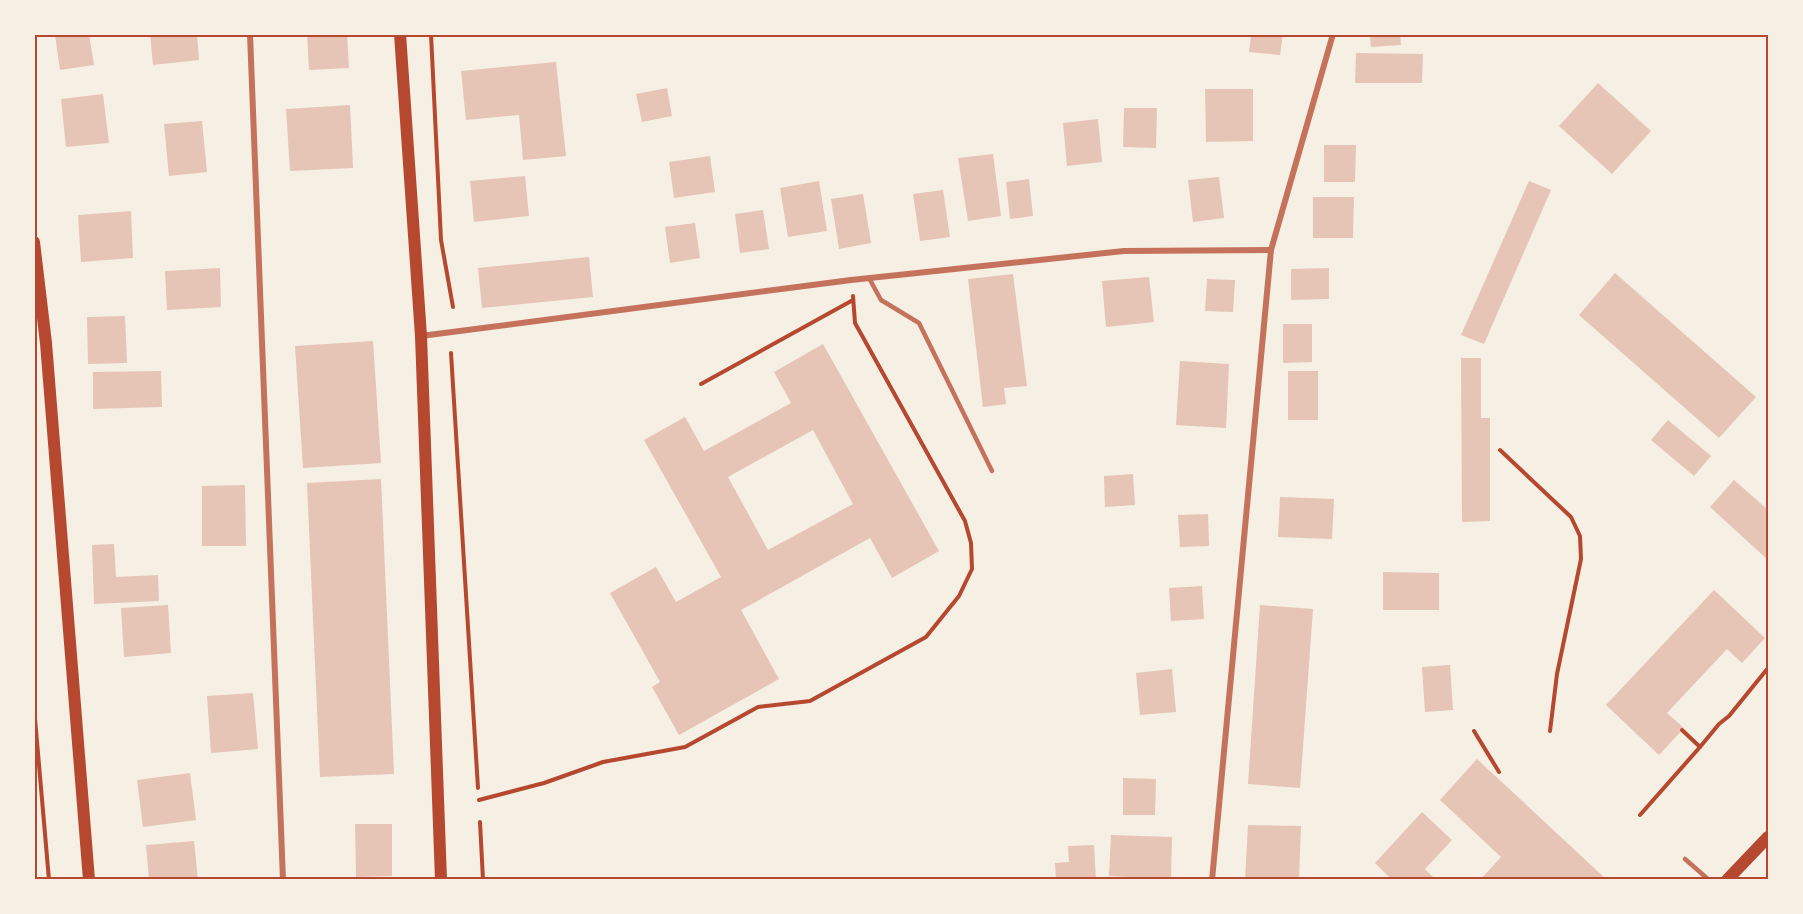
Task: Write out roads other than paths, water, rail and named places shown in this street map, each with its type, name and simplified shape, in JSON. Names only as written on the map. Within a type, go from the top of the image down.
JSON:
[{"type":"main road","points":[[400,34],[421,336],[441,879]]},
{"type":"main road","points":[[34,242],[40,344],[89,879]]},
{"type":"main road","points":[[1727,879],[1768,837]]},
{"type":"street","points":[[250,34],[283,879]]},
{"type":"street","points":[[1212,879],[1271,250],[1333,34]]},
{"type":"street","points":[[421,336],[851,280],[1124,251],[1271,250]]},
{"type":"lane","points":[[869,278],[881,300],[919,322],[992,471]]},
{"type":"lane","points":[[1685,859],[1709,879]]}]
